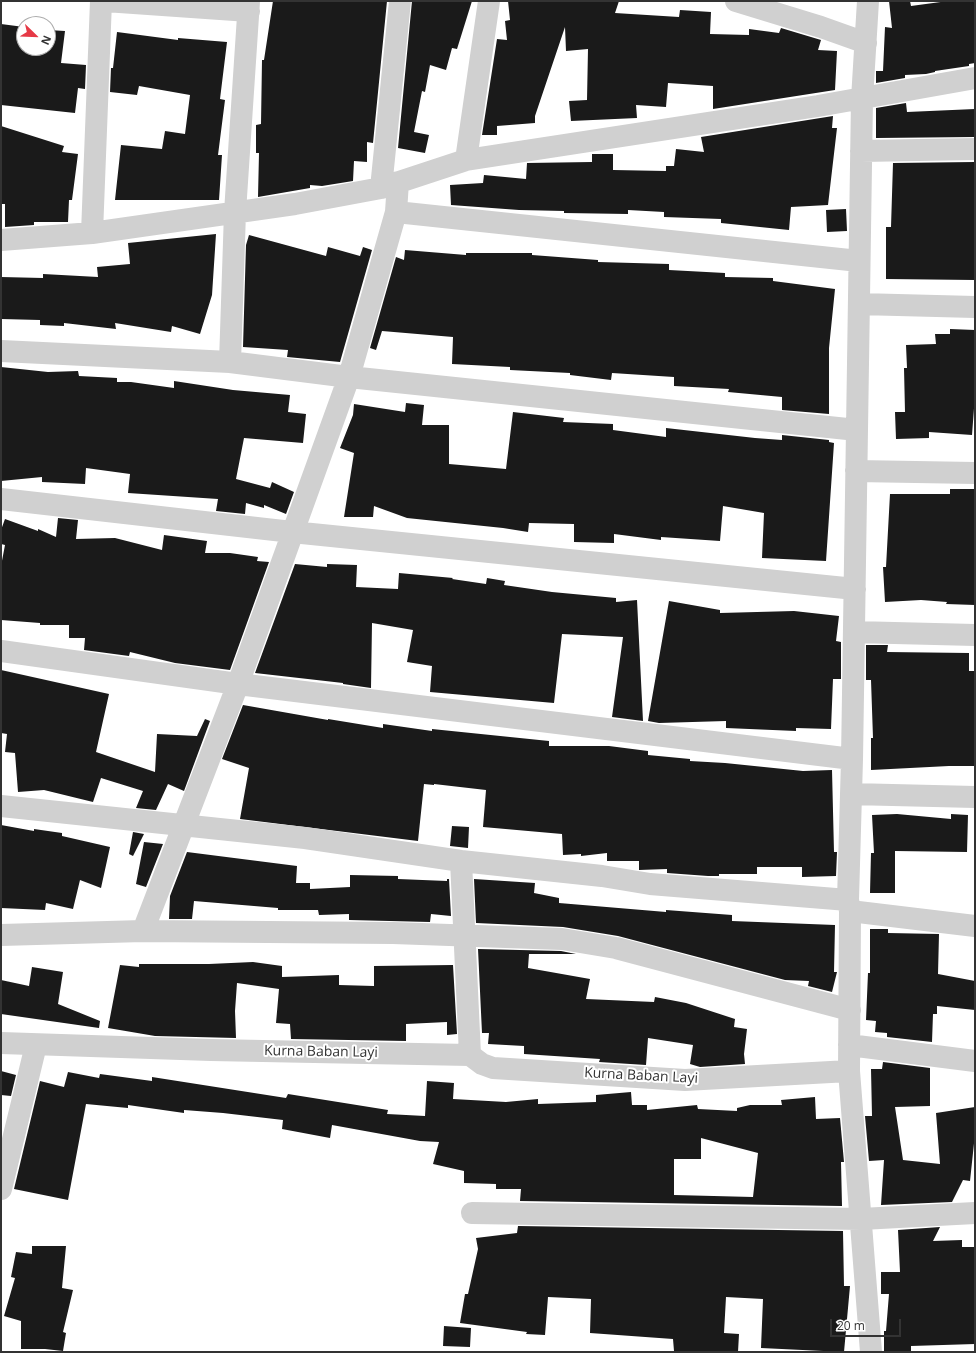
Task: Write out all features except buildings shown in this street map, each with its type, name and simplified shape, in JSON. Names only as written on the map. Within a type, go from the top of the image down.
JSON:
[{"type":"street","points":[[92,233],[101,1]]},
{"type":"street","points":[[104,1],[249,6],[235,212],[230,362]]},
{"type":"street","points":[[143,931],[238,684],[349,377],[396,212],[389,185],[400,1]]},
{"type":"street","points":[[466,160],[489,1]]},
{"type":"street","points":[[736,1],[822,27],[866,43]]},
{"type":"street","points":[[868,1],[862,98],[859,261],[849,905],[849,1071],[871,1352]]},
{"type":"street","points":[[1,240],[92,233],[295,204],[389,185],[466,160],[862,98],[975,78]]},
{"type":"street","points":[[861,150],[975,149]]},
{"type":"street","points":[[396,212],[859,261]]},
{"type":"street","points":[[859,304],[975,307]]},
{"type":"street","points":[[1,351],[230,362],[349,377],[857,430]]},
{"type":"street","points":[[856,471],[975,473]]},
{"type":"street","points":[[1,499],[292,532],[854,589]]},
{"type":"street","points":[[854,632],[975,635]]},
{"type":"street","points":[[1,651],[238,684],[852,759]]},
{"type":"street","points":[[851,794],[975,797]]},
{"type":"street","points":[[1,806],[305,838],[461,862],[602,876],[650,884],[849,905],[975,926]]},
{"type":"street","points":[[461,862],[470,1055]]},
{"type":"street","points":[[1,935],[143,931],[393,933],[562,939],[593,943],[850,1010]]},
{"type":"street","name":"Kurna Baban Layi","points":[[1,1043],[211,1050],[470,1055],[475,1060],[493,1068],[685,1080],[849,1071]]},
{"type":"street","points":[[1,1187],[36,1045]]},
{"type":"street","points":[[849,1045],[975,1061]]},
{"type":"street","points":[[472,1213],[860,1219],[975,1213]]}]
